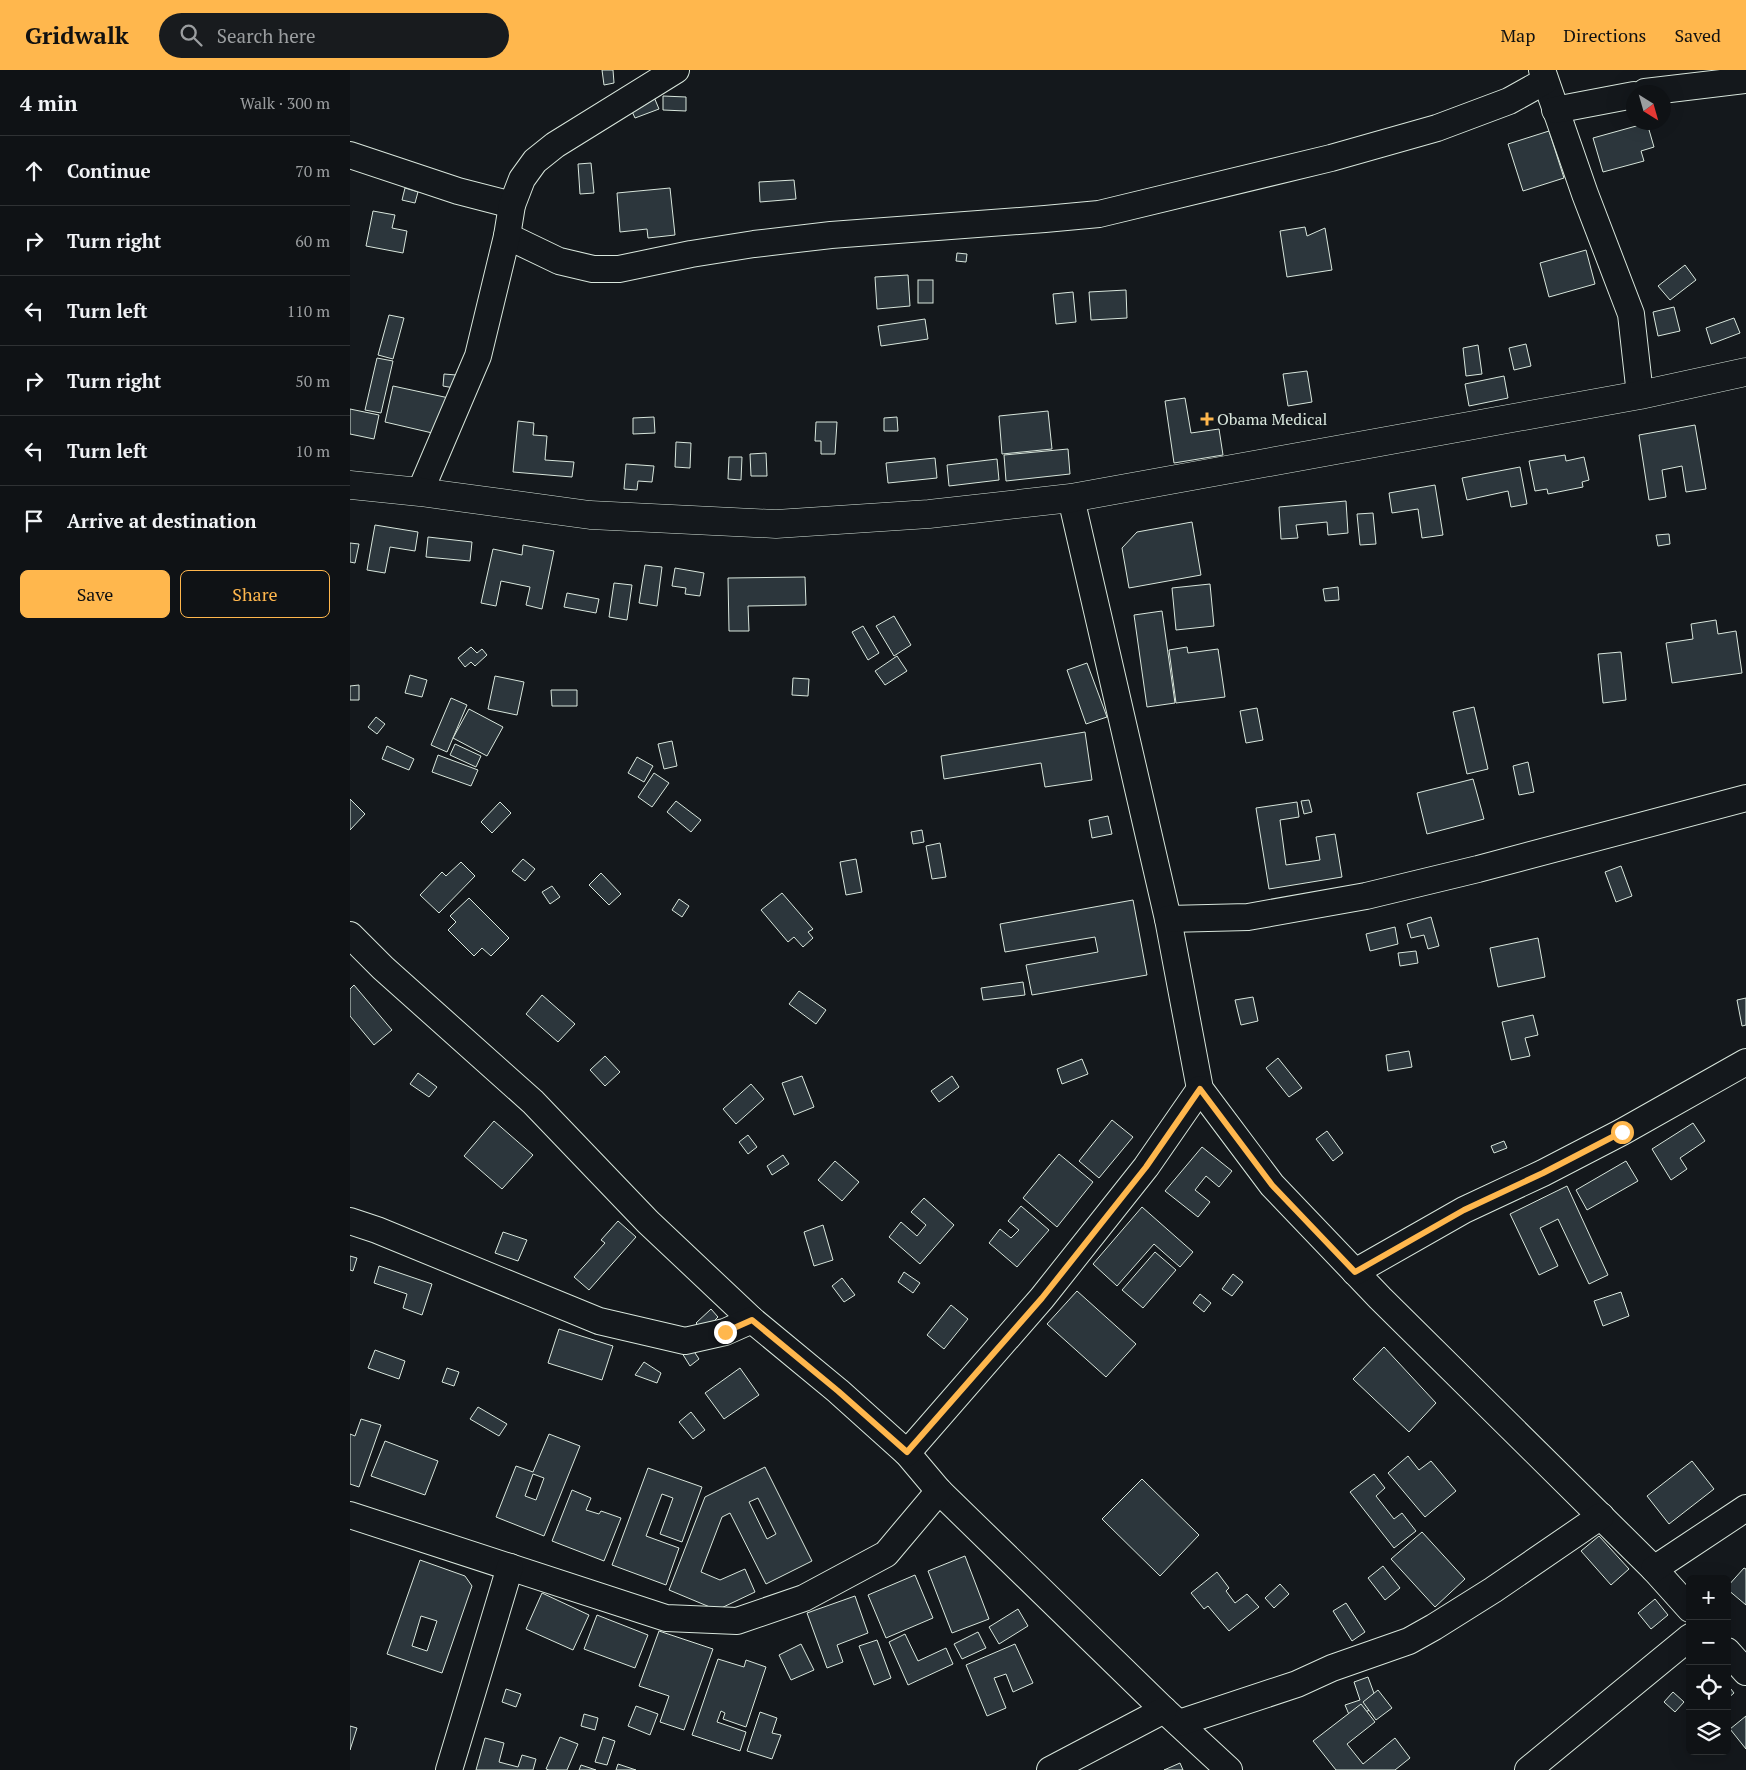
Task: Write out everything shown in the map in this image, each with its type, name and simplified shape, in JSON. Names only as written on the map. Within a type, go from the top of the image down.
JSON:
[{"type":"street","points":[[420,492],[478,356],[507,236],[512,205],[522,179],[535,161],[555,145],[676,70]]},
{"type":"street","points":[[507,236],[559,261],[593,269],[619,269],[691,254],[831,235],[1099,214],[1331,158],[1437,128],[1510,101],[1544,76],[1585,194],[1631,314],[1640,395]]},
{"type":"street","points":[[1671,89],[1746,80]]},
{"type":"street","points":[[1555,110],[1626,97]]},
{"type":"street","points":[[350,155],[458,192],[512,205]]},
{"type":"street","points":[[350,485],[420,492],[590,515],[776,524],[929,514],[1071,498],[1640,395],[1746,372]]},
{"type":"street","points":[[1071,498],[1168,919],[1200,1089],[1272,1185],[1355,1272],[1654,1569],[1686,1605]]},
{"type":"street","points":[[1168,919],[1248,917],[1366,896],[1478,869],[1746,798]]},
{"type":"street","points":[[350,935],[383,968],[533,1102],[648,1222],[752,1320],[838,1391],[907,1452],[939,1491],[1228,1770]]},
{"type":"street","points":[[1355,1272],[1464,1210],[1543,1173],[1622,1132],[1746,1062]]},
{"type":"street","points":[[907,1452],[1042,1298],[1146,1167],[1200,1089]]},
{"type":"street","points":[[350,1221],[377,1230],[599,1321],[685,1341],[725,1332],[752,1320]]},
{"type":"street","points":[[350,1515],[666,1618],[737,1621],[804,1598],[886,1554],[939,1491]]},
{"type":"street","points":[[1654,1569],[1746,1508]]},
{"type":"street","points":[[1050,1770],[1171,1717],[1297,1684],[1332,1668],[1409,1641],[1493,1590],[1601,1516]]},
{"type":"street","points":[[449,1770],[510,1567]]},
{"type":"street","points":[[1528,1770],[1686,1640]]},
{"type":"street","points":[[1731,1656],[1746,1672]]},
{"type":"building","points":[[602,70],[613,70],[614,83],[604,85]]},
{"type":"building","points":[[663,96],[686,97],[686,111],[663,110]]},
{"type":"building","points":[[654,97],[659,109],[635,118],[630,107]]},
{"type":"building","points":[[1626,129],[1649,130],[1654,147],[1641,151],[1644,161],[1603,172],[1593,138]]},
{"type":"building","points":[[1549,131],[1564,178],[1523,191],[1508,144]]},
{"type":"building","points":[[591,163],[594,193],[580,194],[578,164]]},
{"type":"building","points":[[794,180],[796,199],[760,202],[759,182]]},
{"type":"building","points":[[405,188],[418,192],[415,203],[402,200]]},
{"type":"building","points":[[670,188],[675,235],[648,238],[647,229],[620,232],[617,193]]},
{"type":"building","points":[[373,211],[395,215],[392,228],[407,231],[403,253],[366,246]]},
{"type":"building","points":[[1305,227],[1307,236],[1325,228],[1332,270],[1287,277],[1280,231]]},
{"type":"building","points":[[1586,250],[1595,284],[1549,297],[1540,263]]},
{"type":"building","points":[[957,253],[967,254],[966,262],[956,261]]},
{"type":"building","points":[[1685,265],[1696,280],[1670,300],[1658,286]]},
{"type":"building","points":[[908,275],[910,306],[877,309],[875,277]]},
{"type":"building","points":[[918,280],[933,280],[933,303],[918,303]]},
{"type":"building","points":[[1126,290],[1127,318],[1091,320],[1089,292]]},
{"type":"building","points":[[1073,292],[1076,322],[1056,324],[1053,294]]},
{"type":"building","points":[[1674,307],[1680,331],[1658,336],[1653,312]]},
{"type":"building","points":[[389,315],[404,318],[393,359],[378,355]]},
{"type":"building","points":[[1734,318],[1740,333],[1711,344],[1706,328]]},
{"type":"building","points":[[925,319],[928,339],[881,346],[878,326]]},
{"type":"building","points":[[1526,344],[1531,366],[1514,370],[1509,348]]},
{"type":"building","points":[[1478,345],[1482,374],[1466,376],[1463,348]]},
{"type":"building","points":[[377,358],[393,361],[381,413],[365,410]]},
{"type":"building","points":[[1307,371],[1312,402],[1288,406],[1283,374]]},
{"type":"building","points":[[444,374],[456,375],[454,388],[443,386]]},
{"type":"building","points":[[1504,376],[1508,398],[1469,406],[1465,384]]},
{"type":"building","points":[[393,386],[449,398],[441,435],[385,422]]},
{"type":"building","points":[[1185,398],[1191,433],[1219,429],[1223,455],[1174,463],[1165,401]]},
{"type":"building","points":[[350,409],[379,415],[374,439],[350,434]]},
{"type":"building","points":[[1048,411],[1052,449],[1002,454],[999,416]]},
{"type":"building","points":[[654,417],[655,433],[633,434],[633,418]]},
{"type":"building","points":[[897,417],[898,431],[884,431],[884,418]]},
{"type":"building","points":[[518,421],[534,423],[533,435],[547,436],[545,460],[574,462],[572,477],[513,472]]},
{"type":"building","points":[[816,422],[837,422],[835,454],[821,454],[821,441],[815,441]]},
{"type":"building","points":[[1695,425],[1706,489],[1686,492],[1682,466],[1662,470],[1666,497],[1649,500],[1639,435]]},
{"type":"building","points":[[676,442],[691,443],[690,468],[675,467]]},
{"type":"building","points":[[1068,449],[1070,474],[1006,481],[1004,455]]},
{"type":"building","points":[[766,453],[767,476],[751,476],[750,454]]},
{"type":"building","points":[[1565,455],[1566,461],[1584,457],[1589,480],[1582,482],[1583,487],[1548,494],[1547,489],[1535,491],[1529,461]]},
{"type":"building","points":[[729,457],[742,457],[741,480],[728,479]]},
{"type":"building","points":[[935,458],[937,478],[888,483],[886,463]]},
{"type":"building","points":[[997,459],[999,480],[949,486],[947,465]]},
{"type":"building","points":[[626,464],[654,466],[652,482],[638,481],[637,490],[624,489]]},
{"type":"building","points":[[1520,467],[1527,504],[1511,507],[1508,491],[1467,500],[1462,478]]},
{"type":"building","points":[[1435,485],[1443,535],[1422,538],[1418,509],[1392,513],[1389,493]]},
{"type":"building","points":[[1346,501],[1348,533],[1328,535],[1327,522],[1296,525],[1298,538],[1281,539],[1279,507]]},
{"type":"building","points":[[1373,513],[1376,544],[1360,545],[1357,514]]},
{"type":"building","points":[[1192,522],[1201,575],[1129,588],[1122,548],[1137,532]]},
{"type":"building","points":[[375,525],[418,532],[415,551],[390,547],[385,573],[367,570]]},
{"type":"building","points":[[1669,534],[1670,544],[1658,546],[1656,535]]},
{"type":"building","points":[[428,537],[472,542],[470,561],[426,557]]},
{"type":"building","points":[[350,543],[359,544],[355,563],[350,562]]},
{"type":"building","points":[[523,545],[554,551],[542,609],[526,605],[530,587],[501,581],[496,606],[481,603],[493,549],[522,555]]},
{"type":"building","points":[[645,565],[662,567],[657,606],[639,603]]},
{"type":"building","points":[[675,568],[704,573],[700,596],[685,594],[686,588],[672,586]]},
{"type":"building","points":[[805,577],[806,605],[748,606],[749,631],[729,631],[728,578]]},
{"type":"building","points":[[614,583],[632,585],[627,620],[609,617]]},
{"type":"building","points":[[1210,584],[1214,626],[1176,630],[1172,588]]},
{"type":"building","points":[[1338,587],[1339,600],[1325,601],[1323,589]]},
{"type":"building","points":[[567,593],[599,599],[596,613],[564,607]]},
{"type":"building","points":[[1162,611],[1175,703],[1147,707],[1134,615]]},
{"type":"building","points":[[894,616],[911,645],[894,656],[876,626]]},
{"type":"building","points":[[1716,620],[1718,634],[1736,631],[1742,673],[1672,683],[1666,643],[1693,639],[1691,624]]},
{"type":"building","points":[[863,626],[879,653],[868,660],[852,632]]},
{"type":"building","points":[[471,647],[477,653],[482,649],[487,655],[475,666],[471,662],[465,667],[458,658]]},
{"type":"building","points":[[1187,647],[1188,653],[1218,649],[1225,697],[1176,703],[1169,650]]},
{"type":"building","points":[[1621,652],[1626,700],[1603,703],[1598,654]]},
{"type":"building","points":[[897,656],[907,671],[885,685],[875,671]]},
{"type":"building","points":[[1087,663],[1107,717],[1086,724],[1067,670]]},
{"type":"building","points":[[410,675],[427,680],[422,697],[405,693]]},
{"type":"building","points":[[495,676],[524,682],[517,715],[488,709]]},
{"type":"building","points":[[793,678],[809,679],[808,696],[792,695]]},
{"type":"building","points":[[359,685],[359,700],[350,700],[350,686]]},
{"type":"building","points":[[551,690],[577,690],[577,706],[552,706]]},
{"type":"building","points":[[451,698],[467,705],[447,752],[431,745]]},
{"type":"building","points":[[1474,707],[1488,769],[1467,774],[1453,712]]},
{"type":"building","points":[[1257,708],[1263,740],[1246,743],[1240,711]]},
{"type":"building","points":[[469,709],[503,727],[487,756],[453,738]]},
{"type":"building","points":[[376,717],[385,724],[377,734],[368,727]]},
{"type":"building","points":[[1085,732],[1092,780],[1045,787],[1041,763],[944,779],[941,756]]},
{"type":"building","points":[[672,741],[677,766],[664,769],[658,744]]},
{"type":"building","points":[[455,744],[481,756],[476,767],[450,755]]},
{"type":"building","points":[[387,746],[414,759],[409,770],[382,759]]},
{"type":"building","points":[[438,755],[478,770],[471,786],[432,772]]},
{"type":"building","points":[[637,757],[653,766],[644,782],[628,773]]},
{"type":"building","points":[[1528,762],[1534,792],[1519,795],[1513,766]]},
{"type":"building","points":[[654,773],[669,783],[652,807],[638,797]]},
{"type":"building","points":[[1473,779],[1484,819],[1427,834],[1417,793]]},
{"type":"building","points":[[350,799],[365,814],[350,830]]},
{"type":"building","points":[[1309,800],[1312,812],[1304,814],[1301,801]]},
{"type":"building","points":[[676,801],[701,820],[691,832],[667,812]]},
{"type":"building","points":[[500,802],[511,813],[492,833],[481,822]]},
{"type":"building","points":[[1297,802],[1299,817],[1280,820],[1286,865],[1320,860],[1316,837],[1335,834],[1342,877],[1269,889],[1256,808]]},
{"type":"building","points":[[1108,816],[1112,834],[1092,838],[1089,820]]},
{"type":"building","points":[[922,830],[924,842],[913,844],[911,832]]},
{"type":"building","points":[[940,843],[946,877],[932,879],[926,846]]},
{"type":"building","points":[[523,859],[535,869],[525,881],[512,871]]},
{"type":"building","points":[[856,859],[862,892],[846,895],[840,862]]},
{"type":"building","points":[[461,862],[475,876],[439,913],[420,895],[442,872],[446,876]]},
{"type":"building","points":[[1621,866],[1632,896],[1616,902],[1605,872]]},
{"type":"building","points":[[601,873],[621,894],[609,905],[589,885]]},
{"type":"building","points":[[552,886],[560,897],[550,904],[542,892]]},
{"type":"building","points":[[782,893],[813,929],[808,932],[813,938],[803,947],[794,937],[788,942],[761,910]]},
{"type":"building","points":[[469,898],[509,938],[491,956],[482,948],[474,956],[448,930],[456,922],[450,916]]},
{"type":"building","points":[[679,899],[689,906],[682,917],[672,910]]},
{"type":"building","points":[[1133,900],[1147,975],[1032,995],[1026,965],[1098,952],[1095,937],[1005,952],[1000,924]]},
{"type":"building","points":[[1431,917],[1439,946],[1428,949],[1424,935],[1411,938],[1407,924]]},
{"type":"building","points":[[1395,927],[1398,944],[1370,951],[1366,934]]},
{"type":"building","points":[[1538,938],[1545,977],[1498,987],[1490,948]]},
{"type":"building","points":[[1416,951],[1418,963],[1400,966],[1398,953]]},
{"type":"building","points":[[1023,982],[1025,995],[983,1000],[981,988]]},
{"type":"building","points":[[354,985],[392,1030],[374,1045],[350,1016],[350,989]]},
{"type":"building","points":[[799,991],[826,1010],[816,1024],[789,1004]]},
{"type":"building","points":[[542,995],[575,1024],[558,1042],[526,1014]]},
{"type":"building","points":[[1253,997],[1258,1021],[1241,1025],[1235,1000]]},
{"type":"building","points":[[1746,998],[1746,1025],[1742,1026],[1737,1000]]},
{"type":"building","points":[[1533,1015],[1538,1035],[1525,1038],[1530,1056],[1511,1060],[1502,1022]]},
{"type":"building","points":[[1409,1051],[1412,1067],[1388,1071],[1386,1055]]},
{"type":"building","points":[[605,1056],[620,1072],[605,1086],[590,1070]]},
{"type":"building","points":[[1278,1058],[1302,1088],[1289,1097],[1266,1068]]},
{"type":"building","points":[[1082,1059],[1088,1074],[1062,1084],[1057,1069]]},
{"type":"building","points":[[418,1073],[437,1087],[429,1097],[410,1084]]},
{"type":"building","points":[[802,1076],[814,1107],[794,1115],[782,1083]]},
{"type":"building","points":[[952,1076],[959,1087],[939,1102],[931,1091]]},
{"type":"building","points":[[751,1084],[764,1099],[736,1124],[723,1109]]},
{"type":"building","points":[[1112,1120],[1133,1137],[1099,1178],[1079,1161]]},
{"type":"building","points":[[494,1121],[533,1155],[502,1189],[464,1156]]},
{"type":"building","points":[[1693,1123],[1705,1141],[1680,1158],[1687,1169],[1671,1180],[1652,1149]]},
{"type":"building","points":[[1327,1131],[1343,1153],[1333,1161],[1316,1139]]},
{"type":"building","points":[[748,1135],[757,1147],[748,1154],[739,1142]]},
{"type":"building","points":[[1504,1141],[1507,1148],[1494,1153],[1491,1146]]},
{"type":"building","points":[[1202,1147],[1232,1171],[1219,1187],[1206,1176],[1195,1190],[1210,1202],[1198,1217],[1165,1191]]},
{"type":"building","points":[[1059,1154],[1093,1182],[1057,1227],[1023,1198]]},
{"type":"building","points":[[783,1155],[789,1164],[772,1175],[767,1166]]},
{"type":"building","points":[[835,1161],[859,1182],[842,1201],[818,1180]]},
{"type":"building","points":[[1626,1161],[1638,1181],[1587,1210],[1576,1190]]},
{"type":"building","points":[[1567,1186],[1608,1275],[1589,1284],[1558,1219],[1540,1228],[1558,1266],[1539,1275],[1510,1214]]},
{"type":"building","points":[[924,1198],[954,1225],[920,1264],[889,1237],[901,1222],[917,1236],[926,1225],[911,1212]]},
{"type":"building","points":[[1021,1206],[1049,1230],[1017,1267],[989,1243],[1000,1229],[1011,1238],[1019,1230],[1008,1221]]},
{"type":"building","points":[[1142,1207],[1193,1252],[1180,1267],[1154,1244],[1117,1286],[1093,1264]]},
{"type":"building","points":[[618,1221],[636,1237],[589,1290],[574,1277],[605,1243],[601,1240]]},
{"type":"building","points":[[823,1225],[833,1260],[814,1266],[804,1232]]},
{"type":"building","points":[[503,1232],[527,1240],[518,1261],[495,1253]]},
{"type":"building","points":[[1155,1252],[1176,1270],[1143,1308],[1122,1290]]},
{"type":"building","points":[[350,1256],[357,1258],[353,1271],[350,1270]]},
{"type":"building","points":[[379,1266],[432,1284],[422,1315],[403,1308],[407,1294],[374,1283]]},
{"type":"building","points":[[904,1272],[920,1283],[913,1293],[898,1282]]},
{"type":"building","points":[[1233,1274],[1243,1282],[1232,1296],[1222,1289]]},
{"type":"building","points":[[842,1278],[855,1295],[844,1302],[832,1286]]},
{"type":"building","points":[[1077,1291],[1136,1344],[1106,1377],[1047,1324]]},
{"type":"building","points":[[1621,1292],[1629,1316],[1603,1326],[1594,1301]]},
{"type":"building","points":[[1200,1294],[1211,1303],[1204,1312],[1193,1303]]},
{"type":"building","points":[[951,1305],[968,1319],[944,1349],[927,1335]]},
{"type":"building","points":[[711,1309],[718,1317],[704,1331],[696,1323]]},
{"type":"building","points":[[559,1329],[613,1346],[602,1380],[548,1363]]},
{"type":"building","points":[[691,1347],[699,1359],[690,1366],[682,1353]]},
{"type":"building","points":[[1384,1347],[1436,1403],[1409,1432],[1353,1379]]},
{"type":"building","points":[[375,1350],[405,1361],[399,1379],[368,1368]]},
{"type":"building","points":[[644,1362],[661,1373],[657,1383],[635,1375]]},
{"type":"building","points":[[447,1368],[459,1372],[454,1386],[442,1382]]},
{"type":"building","points":[[740,1368],[759,1395],[724,1419],[705,1393]]},
{"type":"building","points":[[478,1407],[507,1424],[499,1436],[470,1419]]},
{"type":"building","points":[[691,1412],[705,1430],[693,1439],[679,1422]]},
{"type":"building","points":[[361,1419],[381,1425],[359,1487],[350,1484],[350,1434],[355,1436]]},
{"type":"building","points":[[549,1434],[580,1446],[544,1536],[496,1517],[516,1466],[533,1472]],"holes":[[[533,1474],[544,1478],[536,1500],[525,1496]]]},
{"type":"building","points":[[385,1441],[438,1461],[425,1495],[371,1476]]},
{"type":"building","points":[[1408,1456],[1419,1470],[1431,1461],[1456,1491],[1425,1517],[1388,1473]]},
{"type":"building","points":[[1692,1461],[1714,1489],[1669,1524],[1647,1496]]},
{"type":"building","points":[[765,1467],[812,1561],[766,1584],[730,1513],[722,1517],[701,1572],[720,1580],[745,1569],[755,1592],[717,1610],[669,1590],[705,1497]],"holes":[[[758,1498],[776,1534],[767,1539],[749,1502]]]},
{"type":"building","points":[[648,1468],[702,1487],[682,1542],[660,1534],[673,1498],[662,1494],[646,1536],[679,1548],[666,1585],[612,1565]]},
{"type":"building","points":[[1374,1474],[1385,1488],[1376,1496],[1394,1519],[1402,1513],[1416,1531],[1394,1548],[1350,1492]]},
{"type":"building","points":[[1142,1479],[1199,1535],[1160,1576],[1102,1519]]},
{"type":"building","points":[[572,1490],[591,1498],[586,1510],[599,1514],[601,1511],[621,1518],[604,1561],[552,1541]]},
{"type":"building","points":[[1422,1532],[1465,1579],[1435,1607],[1391,1559]]},
{"type":"building","points":[[1599,1536],[1629,1569],[1611,1585],[1581,1551]]},
{"type":"building","points":[[965,1556],[989,1619],[952,1633],[928,1571]]},
{"type":"building","points":[[420,1560],[465,1576],[472,1586],[442,1673],[387,1654]],"holes":[[[421,1616],[437,1621],[427,1651],[412,1646]]]},
{"type":"building","points":[[1383,1566],[1400,1588],[1385,1600],[1368,1578]]},
{"type":"building","points":[[1744,1568],[1746,1569],[1746,1605],[1731,1592],[1731,1583]]},
{"type":"building","points":[[1217,1572],[1229,1588],[1226,1591],[1235,1603],[1247,1594],[1259,1607],[1229,1631],[1208,1606],[1204,1609],[1191,1593]]},
{"type":"building","points":[[915,1575],[933,1618],[886,1638],[868,1595]]},
{"type":"building","points":[[1280,1584],[1289,1594],[1274,1608],[1265,1598]]},
{"type":"building","points":[[542,1593],[589,1615],[573,1650],[526,1629]]},
{"type":"building","points":[[855,1596],[868,1633],[837,1645],[843,1662],[827,1668],[807,1613]]},
{"type":"building","points":[[1655,1599],[1668,1615],[1651,1629],[1638,1613]]},
{"type":"building","points":[[1346,1603],[1365,1632],[1352,1641],[1333,1611]]},
{"type":"building","points":[[1018,1609],[1028,1626],[999,1644],[989,1627]]},
{"type":"building","points":[[597,1615],[648,1635],[635,1668],[584,1649]]},
{"type":"building","points":[[659,1631],[713,1649],[684,1730],[660,1722],[669,1696],[639,1686]]},
{"type":"building","points":[[978,1632],[986,1648],[962,1659],[954,1644]]},
{"type":"building","points":[[905,1634],[918,1661],[946,1648],[953,1664],[908,1685],[889,1642]]},
{"type":"building","points":[[877,1640],[891,1678],[874,1685],[859,1646]]},
{"type":"building","points":[[801,1644],[814,1670],[791,1680],[779,1655]]},
{"type":"building","points":[[1015,1644],[1033,1683],[1013,1692],[1006,1674],[994,1678],[1006,1708],[987,1716],[966,1665]]},
{"type":"building","points":[[718,1659],[744,1667],[746,1660],[766,1667],[746,1727],[723,1719],[725,1713],[721,1711],[717,1722],[746,1732],[740,1751],[692,1735]]},
{"type":"building","points":[[1368,1677],[1379,1707],[1350,1717],[1345,1705],[1360,1700],[1354,1682]]},
{"type":"building","points":[[506,1689],[521,1694],[516,1707],[502,1702]]},
{"type":"building","points":[[1378,1690],[1392,1708],[1376,1720],[1363,1702]]},
{"type":"building","points":[[1673,1692],[1684,1702],[1675,1712],[1664,1702]]},
{"type":"building","points":[[1361,1704],[1375,1722],[1347,1744],[1363,1764],[1395,1738],[1410,1758],[1395,1770],[1336,1770],[1313,1741]]},
{"type":"building","points":[[636,1706],[658,1714],[650,1735],[628,1726]]},
{"type":"building","points":[[760,1712],[777,1718],[772,1733],[781,1735],[772,1759],[747,1751]]},
{"type":"building","points":[[584,1714],[598,1718],[595,1730],[581,1726]]},
{"type":"building","points":[[1746,1716],[1746,1749],[1731,1730]]},
{"type":"building","points":[[350,1726],[357,1728],[350,1750]]},
{"type":"building","points":[[560,1737],[578,1744],[567,1770],[546,1769]]},
{"type":"building","points":[[603,1737],[615,1741],[607,1765],[595,1762]]},
{"type":"building","points":[[485,1738],[504,1743],[499,1762],[518,1767],[522,1755],[536,1759],[533,1770],[476,1770]]},
{"type":"building","points":[[1180,1763],[1183,1770],[1164,1770]]},
{"type":"building","points":[[618,1764],[636,1770],[616,1770]]},
{"type":"building","points":[[581,1765],[596,1770],[579,1770]]},
{"type":"place","name":"Obama Medical","points":[[1207,419]]},
{"type":"route","points":[[725,1332],[752,1320],[838,1391],[907,1452],[1042,1298],[1146,1167],[1200,1089],[1272,1185],[1355,1272],[1464,1210],[1543,1173],[1622,1132]]}]
